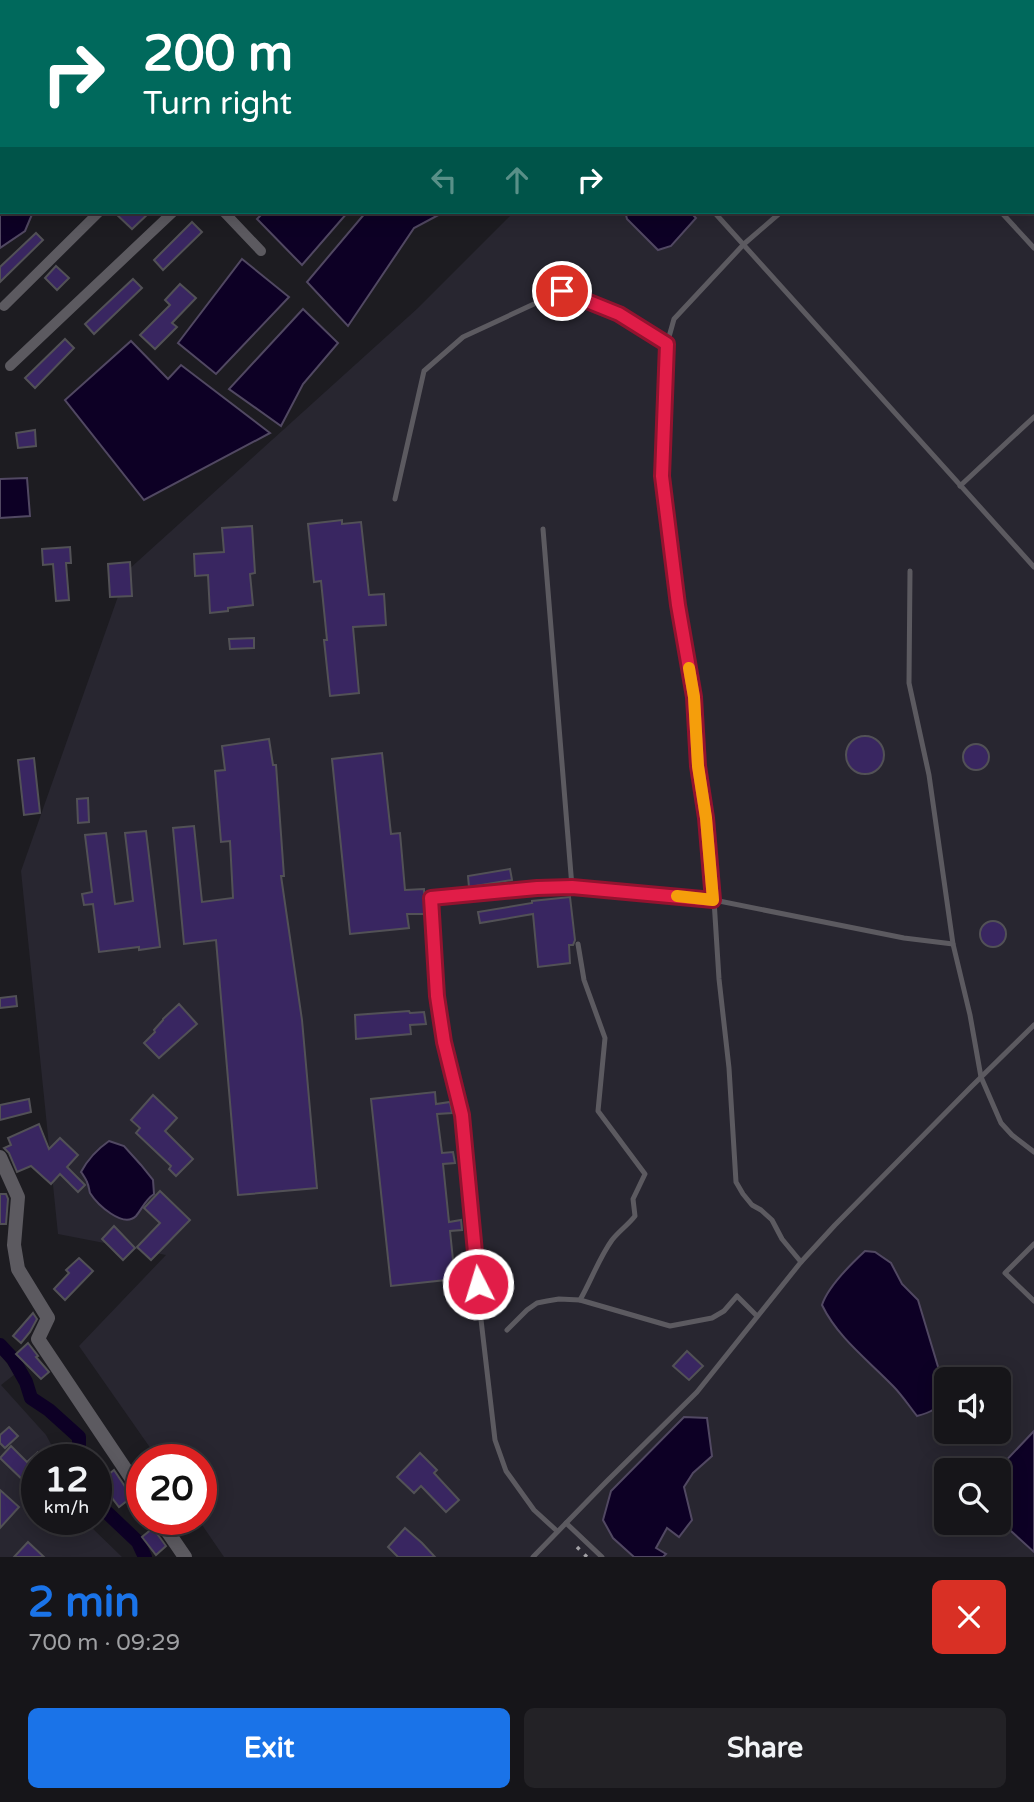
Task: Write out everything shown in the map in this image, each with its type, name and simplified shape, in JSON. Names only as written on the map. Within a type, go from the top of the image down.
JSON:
[{"type":"street","points":[[4,306],[97,214]]},
{"type":"street","points":[[10,366],[171,214]]},
{"type":"street","points":[[226,214],[261,251]]},
{"type":"street","points":[[0,1157],[18,1197],[14,1244],[18,1269],[48,1318],[38,1339],[126,1470]]},
{"type":"street","points":[[170,1535],[185,1557]]},
{"type":"lane","points":[[715,214],[1034,567]]},
{"type":"lane","points":[[778,214],[744,244],[674,319],[667,344],[662,476],[678,605],[694,697],[698,766],[706,818],[729,1068],[736,1182],[752,1205],[772,1220],[782,1239],[801,1262]]},
{"type":"lane","points":[[1003,214],[1034,248]]},
{"type":"lane","points":[[395,499],[424,371],[463,337],[562,291],[619,314],[667,344]]},
{"type":"lane","points":[[960,486],[1034,417]]},
{"type":"lane","points":[[543,529],[572,887]]},
{"type":"lane","points":[[910,571],[909,683],[929,775],[953,944],[981,1077],[1001,1123],[1034,1152]]},
{"type":"lane","points":[[557,1531],[534,1510],[506,1471],[495,1440],[462,1115],[444,1042],[437,996],[431,898],[572,887],[713,900],[904,938],[953,944]]},
{"type":"lane","points":[[578,944],[584,980],[604,1038],[597,1111],[645,1174],[633,1199],[635,1216],[610,1242],[580,1300]]},
{"type":"lane","points":[[533,1557],[696,1392],[801,1262],[1034,1025]]},
{"type":"lane","points":[[1034,1244],[1005,1273],[1034,1301]]},
{"type":"lane","points":[[507,1330],[537,1303],[559,1299],[580,1300],[670,1326],[712,1318],[724,1311],[737,1296],[757,1316]]},
{"type":"lane","points":[[566,1522],[602,1557]]},
{"type":"shaded area","points":[[0,214],[32,214],[25,231],[0,248]]},
{"type":"shaded area","points":[[262,214],[346,214],[302,265],[257,219]]},
{"type":"shaded area","points":[[364,214],[440,214],[414,228],[348,326],[307,282]]},
{"type":"shaded area","points":[[512,214],[1034,214],[1034,1557],[224,1557],[209,1535],[217,1535],[217,1444],[148,1444],[79,1346],[166,1255],[58,1234],[21,871],[127,571],[418,308]]},
{"type":"shaded area","points":[[692,214],[696,218],[671,246],[658,250],[626,215]]},
{"type":"shaded area","points":[[242,259],[289,297],[216,374],[178,343]]},
{"type":"shaded area","points":[[303,309],[338,343],[303,384],[281,426],[229,389]]},
{"type":"shaded area","points":[[131,341],[168,379],[181,365],[270,433],[144,500],[65,400]]},
{"type":"shaded area","points":[[27,478],[30,516],[0,518],[0,479]]},
{"type":"shaded area","points":[[109,1141],[124,1146],[153,1180],[154,1194],[131,1219],[111,1214],[98,1203],[90,1193],[81,1172],[93,1155]]},
{"type":"shaded area","points":[[865,1251],[875,1252],[891,1263],[902,1284],[918,1300],[938,1367],[934,1367],[934,1409],[917,1416],[896,1389],[845,1338],[829,1317],[822,1305],[847,1269]]},
{"type":"shaded area","points":[[0,1354],[15,1374],[1,1385],[51,1444],[21,1444],[21,1535],[99,1535],[122,1557],[0,1557]]},
{"type":"shaded area","points":[[684,1417],[707,1418],[712,1456],[693,1473],[684,1487],[692,1520],[679,1537],[667,1528],[656,1548],[666,1554],[663,1557],[634,1557],[613,1538],[603,1520],[611,1491]]},
{"type":"shaded area","points":[[1034,1431],[1034,1552],[1011,1531],[1011,1458],[1008,1458]]},
{"type":"building","points":[[116,214],[148,214],[132,229]]},
{"type":"building","points":[[192,222],[202,232],[163,270],[154,260]]},
{"type":"building","points":[[36,233],[43,240],[0,282],[0,267]]},
{"type":"building","points":[[56,266],[69,278],[57,290],[45,278]]},
{"type":"building","points":[[133,279],[142,288],[94,334],[85,324]]},
{"type":"building","points":[[180,284],[196,298],[172,323],[177,327],[155,349],[140,335],[170,305],[165,300]]},
{"type":"building","points":[[65,339],[74,348],[35,388],[25,378]]},
{"type":"building","points":[[35,430],[36,446],[18,448],[16,433]]},
{"type":"building","points":[[342,520],[342,524],[361,522],[369,595],[384,594],[386,625],[353,627],[359,693],[330,696],[321,581],[314,582],[308,524]]},
{"type":"building","points":[[252,526],[255,573],[250,574],[253,605],[210,613],[208,575],[195,576],[194,554],[224,552],[222,528]]},
{"type":"building","points":[[70,547],[71,563],[66,563],[69,600],[56,601],[53,564],[43,565],[42,549]]},
{"type":"building","points":[[130,562],[132,596],[110,597],[108,564]]},
{"type":"building","points":[[254,638],[254,648],[230,649],[229,639]]},
{"type":"building","points":[[865,736],[878,742],[884,755],[878,768],[865,774],[852,768],[846,755],[852,742]]},
{"type":"building","points":[[269,739],[273,765],[276,765],[284,876],[281,876],[302,1020],[317,1188],[238,1195],[216,940],[184,944],[173,828],[194,826],[202,902],[233,898],[230,841],[221,842],[215,771],[225,770],[222,746]]},
{"type":"building","points":[[976,744],[985,748],[989,757],[985,766],[976,770],[967,766],[963,757],[967,748]]},
{"type":"building","points":[[382,753],[391,834],[400,833],[405,890],[424,889],[425,914],[407,914],[409,928],[350,934],[332,759]]},
{"type":"building","points":[[34,758],[40,813],[24,815],[18,760]]},
{"type":"building","points":[[88,798],[89,822],[78,823],[77,799]]},
{"type":"building","points":[[146,831],[160,947],[99,952],[93,904],[84,905],[82,894],[92,892],[85,835],[106,833],[115,904],[133,901],[125,833]]},
{"type":"building","points":[[510,869],[512,880],[469,887],[468,876]]},
{"type":"building","points":[[570,897],[575,940],[573,945],[569,945],[570,963],[538,967],[533,914],[480,923],[478,912],[532,901]]},
{"type":"building","points":[[993,921],[1002,925],[1006,934],[1002,943],[993,947],[984,943],[980,934],[984,925]]},
{"type":"building","points":[[16,996],[17,1006],[0,1008],[0,998]]},
{"type":"building","points":[[179,1004],[197,1024],[159,1058],[144,1043]]},
{"type":"building","points":[[424,1012],[426,1024],[410,1025],[411,1034],[356,1039],[355,1015]]},
{"type":"building","points":[[435,1092],[436,1104],[450,1102],[452,1113],[437,1114],[442,1153],[453,1152],[455,1163],[443,1164],[449,1222],[461,1220],[462,1230],[450,1231],[455,1279],[391,1286],[371,1099]]},
{"type":"building","points":[[153,1095],[177,1118],[165,1131],[193,1159],[176,1176],[169,1169],[171,1166],[136,1133],[140,1128],[131,1120]]},
{"type":"building","points":[[29,1099],[31,1112],[0,1120],[0,1105]]},
{"type":"building","points":[[39,1124],[49,1149],[60,1138],[78,1155],[67,1167],[85,1185],[78,1192],[60,1174],[51,1184],[31,1166],[17,1172],[4,1148],[11,1145],[8,1138]]},
{"type":"building","points":[[160,1191],[190,1220],[151,1260],[137,1247],[160,1223],[144,1208]]},
{"type":"building","points":[[0,1194],[6,1194],[8,1199],[6,1224],[0,1224]]},
{"type":"building","points":[[114,1226],[135,1248],[123,1260],[102,1239]]},
{"type":"building","points":[[79,1258],[93,1271],[65,1300],[54,1289],[69,1273],[66,1270]]},
{"type":"building","points":[[33,1313],[37,1319],[21,1343],[13,1336]]},
{"type":"building","points":[[28,1343],[49,1372],[41,1379],[16,1354]]},
{"type":"building","points":[[687,1351],[703,1366],[689,1380],[673,1366]]},
{"type":"building","points":[[9,1427],[18,1436],[5,1448],[0,1443],[0,1435]]},
{"type":"building","points":[[11,1446],[21,1456],[21,1478],[0,1458]]},
{"type":"building","points":[[420,1453],[437,1470],[434,1473],[459,1500],[446,1512],[421,1486],[414,1493],[397,1477]]},
{"type":"building","points":[[114,1470],[126,1488],[126,1502],[119,1507],[112,1498]]},
{"type":"building","points":[[0,1490],[19,1507],[0,1528]]},
{"type":"building","points":[[405,1528],[435,1557],[398,1557],[388,1547]]},
{"type":"building","points":[[158,1535],[166,1546],[156,1555],[142,1537]]},
{"type":"building","points":[[28,1542],[44,1557],[14,1557]]},
{"type":"waterway","points":[[0,1345],[13,1359],[26,1382],[31,1398],[79,1437],[79,1444]]},
{"type":"waterway","points":[[112,1517],[138,1542],[145,1557]]},
{"type":"railway","points":[[577,1547],[587,1557]]},
{"type":"slow traffic","points":[[677,896],[713,900],[689,668]]},
{"type":"route","points":[[478,1284],[462,1115],[444,1042],[437,996],[431,898],[572,887],[713,900],[706,818],[698,766],[694,697],[678,605],[662,476],[667,344],[619,314],[562,291]]}]
